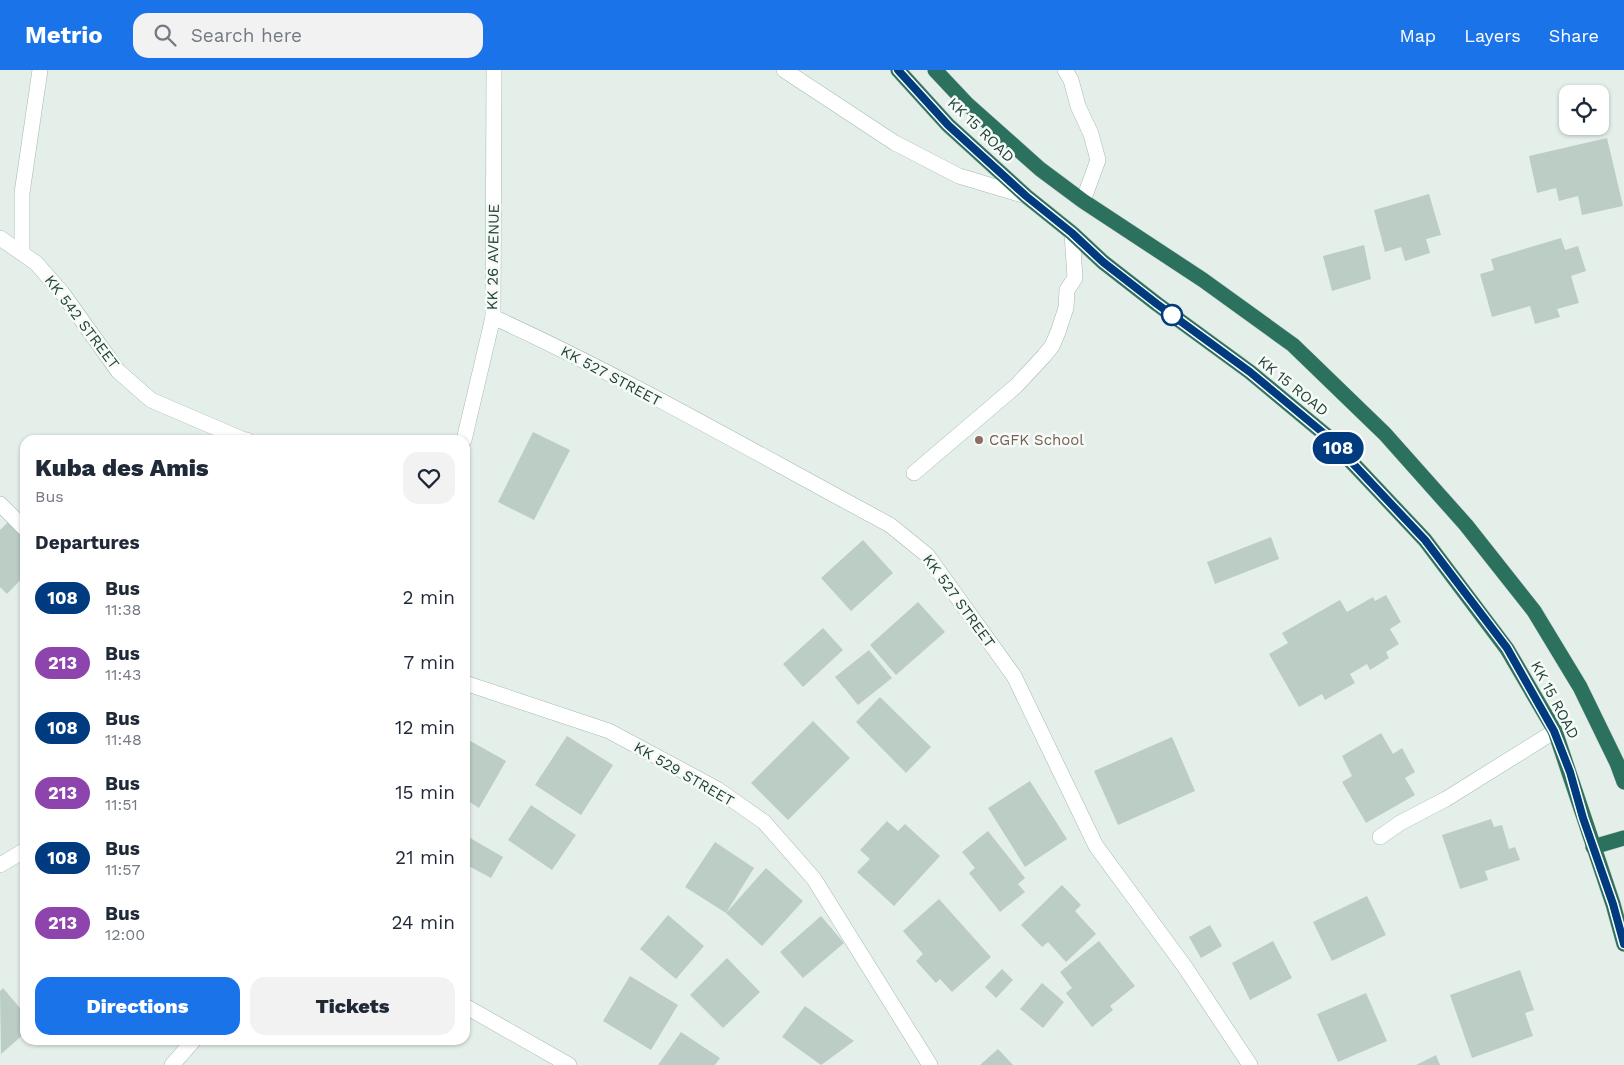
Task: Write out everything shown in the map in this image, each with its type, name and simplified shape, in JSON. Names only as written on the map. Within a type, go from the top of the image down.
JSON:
[{"type":"highway","name":"KK 15 ROAD","points":[[898,70],[948,125],[1026,196],[1111,268],[1250,372],[1327,436],[1425,540],[1507,648],[1554,731],[1570,772],[1624,944]]},
{"type":"highway","name":"KK 15 ROAD","points":[[936,70],[966,103],[1040,169],[1083,201],[1171,258],[1293,345],[1385,434],[1466,525],[1534,611],[1580,687],[1617,762],[1624,782]]},
{"type":"highway","points":[[1593,847],[1624,838]]},
{"type":"street","points":[[22,254],[22,192],[40,70]]},
{"type":"street","name":"KK 26 AVENUE","points":[[465,435],[492,317],[494,70]]},
{"type":"street","points":[[784,70],[911,152],[959,176],[1026,196]]},
{"type":"street","points":[[1065,70],[1072,80],[1078,106],[1091,134],[1098,160],[1083,201]]},
{"type":"street","points":[[914,473],[1016,386],[1052,346],[1066,308],[1068,290],[1075,278],[1072,233]]},
{"type":"street","name":"KK 542 STREET","points":[[0,238],[36,263],[63,294],[118,372],[151,400],[233,435]]},
{"type":"street","name":"KK 527 STREET","points":[[492,317],[610,374],[890,525],[927,555],[1014,676],[1096,846],[1185,967],[1250,1065]]},
{"type":"street","points":[[0,504],[20,524]]},
{"type":"street","name":"KK 529 STREET","points":[[470,685],[609,731],[717,789],[764,822],[814,879],[930,1065]]},
{"type":"street","points":[[1380,837],[1400,822],[1446,799],[1554,731]]},
{"type":"street","points":[[0,865],[20,853]]},
{"type":"street","points":[[470,1009],[568,1065]]},
{"type":"street","points":[[172,1065],[190,1045]]},
{"type":"building","points":[[1607,138],[1623,206],[1582,215],[1578,196],[1559,201],[1556,188],[1537,193],[1529,156]]},
{"type":"building","points":[[1429,194],[1441,235],[1426,239],[1430,253],[1405,261],[1401,247],[1385,252],[1374,210]]},
{"type":"building","points":[[1561,238],[1565,250],[1578,246],[1586,271],[1571,276],[1579,303],[1557,309],[1560,317],[1535,324],[1530,306],[1492,317],[1480,274],[1494,270],[1491,259]]},
{"type":"building","points":[[1364,245],[1371,279],[1332,291],[1323,256]]},
{"type":"building","points":[[533,432],[570,450],[534,520],[498,502]]},
{"type":"building","points":[[10,520],[20,529],[20,580],[7,594],[0,587],[0,530]]},
{"type":"building","points":[[1271,537],[1279,559],[1215,584],[1207,562]]},
{"type":"building","points":[[863,540],[893,573],[851,611],[821,578]]},
{"type":"building","points":[[1386,595],[1401,622],[1390,629],[1399,644],[1386,652],[1389,658],[1370,670],[1367,664],[1350,674],[1355,683],[1325,700],[1322,694],[1299,707],[1269,654],[1288,643],[1282,633],[1340,600],[1347,612],[1373,597],[1375,601]]},
{"type":"building","points":[[918,602],[945,632],[896,675],[870,645]]},
{"type":"building","points":[[823,628],[843,650],[803,687],[783,664]]},
{"type":"building","points":[[869,650],[892,678],[858,705],[835,677]]},
{"type":"building","points":[[880,697],[931,747],[906,773],[856,722]]},
{"type":"building","points":[[813,721],[850,758],[788,820],[751,783]]},
{"type":"building","points":[[1381,733],[1393,754],[1402,748],[1415,772],[1405,778],[1415,795],[1366,823],[1342,782],[1352,776],[1342,756]]},
{"type":"building","points":[[567,736],[613,765],[581,815],[535,785]]},
{"type":"building","points":[[1172,737],[1195,791],[1118,825],[1094,771]]},
{"type":"building","points":[[470,741],[506,761],[479,808],[470,802]]},
{"type":"building","points":[[1030,781],[1067,839],[1025,867],[988,808]]},
{"type":"building","points":[[531,805],[576,835],[552,870],[508,840]]},
{"type":"building","points":[[1491,819],[1494,827],[1502,825],[1509,849],[1515,847],[1520,860],[1485,871],[1488,880],[1460,889],[1442,835]]},
{"type":"building","points":[[887,821],[898,831],[905,824],[940,856],[894,906],[857,872],[870,859],[860,850]]},
{"type":"building","points":[[988,831],[1025,878],[1018,884],[1025,892],[1000,912],[969,873],[975,868],[962,852]]},
{"type":"building","points":[[470,838],[503,857],[491,878],[470,867]]},
{"type":"building","points":[[715,842],[754,868],[726,913],[685,887]]},
{"type":"building","points":[[766,868],[803,901],[762,946],[726,913]]},
{"type":"building","points":[[1062,885],[1081,905],[1075,911],[1096,934],[1066,962],[1048,942],[1042,947],[1021,925]]},
{"type":"building","points":[[1367,896],[1386,935],[1332,961],[1313,922]]},
{"type":"building","points":[[939,899],[991,957],[952,992],[940,979],[936,983],[916,961],[923,954],[903,931]]},
{"type":"building","points":[[668,915],[704,946],[676,979],[640,949]]},
{"type":"building","points":[[821,916],[844,943],[803,978],[780,952]]},
{"type":"building","points":[[1210,925],[1222,946],[1201,958],[1189,937]]},
{"type":"building","points":[[1099,941],[1135,986],[1110,1006],[1113,1010],[1092,1027],[1066,993],[1072,988],[1060,972]]},
{"type":"building","points":[[1273,941],[1292,978],[1250,1000],[1232,963]]},
{"type":"building","points":[[727,958],[760,992],[723,1028],[690,995]]},
{"type":"building","points":[[1002,969],[1013,980],[996,998],[985,987]]},
{"type":"building","points":[[1520,970],[1534,1010],[1525,1013],[1533,1036],[1472,1058],[1450,995]]},
{"type":"building","points":[[630,976],[678,1005],[651,1050],[603,1021]]},
{"type":"building","points":[[1042,983],[1064,1002],[1043,1028],[1020,1009]]},
{"type":"building","points":[[3,988],[20,1008],[20,1037],[1,1054],[0,991]]},
{"type":"building","points":[[1366,993],[1387,1041],[1338,1062],[1317,1014]]},
{"type":"building","points":[[805,1006],[854,1041],[821,1065],[782,1037]]},
{"type":"building","points":[[681,1032],[720,1058],[715,1065],[658,1065]]},
{"type":"building","points":[[998,1049],[1013,1065],[980,1065]]},
{"type":"building","points":[[1436,1055],[1440,1065],[1416,1065]]},
{"type":"bus line","name":"108","points":[[898,70],[948,125],[1045,213],[1072,233],[1103,262],[1250,372],[1327,436],[1425,540],[1507,648],[1554,731],[1570,772],[1624,944]]},
{"type":"place","name":"CGFK School","points":[[979,440]]}]
